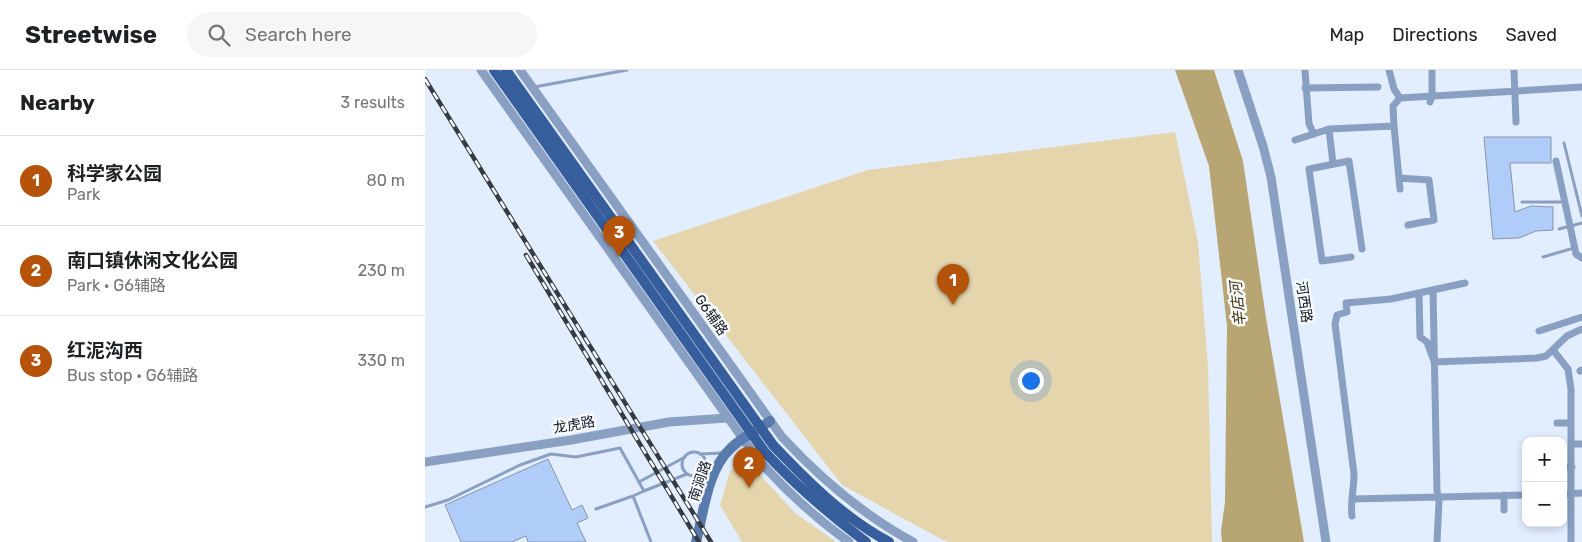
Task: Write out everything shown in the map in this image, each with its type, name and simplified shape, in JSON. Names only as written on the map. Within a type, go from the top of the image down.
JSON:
[{"type":"main road","name":"G6辅路","points":[[494,70],[751,434],[791,480],[825,512],[866,542]]},
{"type":"main road","name":"G6辅路","points":[[506,70],[751,434],[800,473],[819,491],[889,542]]},
{"type":"main road","name":"南涧路","points":[[696,542],[714,475],[726,453],[770,421]]},
{"type":"street","name":"G6辅路","points":[[481,70],[727,418],[751,434],[783,488],[818,520],[849,542]]},
{"type":"street","name":"G6辅路","points":[[521,70],[770,421],[808,465],[840,494],[885,526],[913,542]]},
{"type":"street","name":"河西路","points":[[1238,70],[1271,177],[1325,542]]},
{"type":"street","points":[[1389,70],[1394,89],[1399,98]]},
{"type":"street","points":[[1431,98],[1432,70]]},
{"type":"street","points":[[1514,70],[1515,122]]},
{"type":"street","points":[[1305,71],[1309,124],[1314,134]]},
{"type":"street","points":[[1305,88],[1378,87]]},
{"type":"street","points":[[1399,98],[1515,93],[1582,87]]},
{"type":"street","points":[[1399,98],[1393,106],[1400,189]]},
{"type":"street","points":[[1295,140],[1329,129],[1394,126]]},
{"type":"street","points":[[1329,129],[1333,164]]},
{"type":"street","points":[[1351,257],[1322,261],[1309,169],[1349,161],[1363,249]]},
{"type":"street","points":[[1556,161],[1576,254],[1582,258]]},
{"type":"street","points":[[1399,178],[1429,180],[1435,220],[1408,225]]},
{"type":"street","points":[[1352,516],[1350,505],[1353,499],[1354,474],[1335,324],[1337,315],[1347,312],[1346,303],[1391,299],[1465,282]]},
{"type":"street","points":[[1433,290],[1438,497],[1437,542]]},
{"type":"street","points":[[1419,293],[1420,337],[1427,342],[1434,362]]},
{"type":"street","points":[[1539,331],[1582,317]]},
{"type":"street","points":[[1434,362],[1537,358],[1546,356],[1567,336],[1582,329]]},
{"type":"street","points":[[1553,350],[1568,369],[1572,467],[1571,542]]},
{"type":"street","name":"龙虎路","points":[[425,462],[571,440],[669,422],[727,418]]},
{"type":"street","points":[[1557,422],[1571,422]]},
{"type":"street","points":[[1571,444],[1582,444]]},
{"type":"street","points":[[1567,467],[1572,467]]},
{"type":"street","points":[[1567,494],[1582,493]]},
{"type":"street","points":[[1504,495],[1504,510]]},
{"type":"street","points":[[1353,499],[1522,495]]},
{"type":"lane","points":[[522,93],[533,87],[548,83],[627,70]]},
{"type":"lane","points":[[1564,143],[1582,216]]},
{"type":"lane","points":[[1522,202],[1565,202]]},
{"type":"lane","points":[[1559,229],[1582,223]]},
{"type":"lane","points":[[1543,257],[1575,248]]},
{"type":"lane","points":[[425,507],[448,500],[520,465],[551,454],[576,457],[620,448],[644,491]]},
{"type":"lane","points":[[639,482],[692,453],[726,453]]},
{"type":"lane","points":[[699,454],[706,463],[702,473]]},
{"type":"lane","points":[[685,457],[683,464],[688,474]]},
{"type":"lane","points":[[596,509],[688,474],[695,476],[702,473],[714,475]]},
{"type":"lane","points":[[633,496],[651,542]]},
{"type":"shaded area","points":[[1175,132],[1198,242],[1208,367],[1212,542],[950,542],[943,540],[842,485],[653,241],[868,170]]},
{"type":"shaded area","points":[[745,459],[795,513],[836,542],[742,542],[720,505],[730,471]]},
{"type":"water","name":"辛店河","points":[[1175,70],[1214,70],[1243,161],[1266,318],[1304,542],[1222,542],[1221,531],[1225,502],[1227,326],[1209,166]]},
{"type":"building","points":[[1484,137],[1551,137],[1551,163],[1510,163],[1515,212],[1531,206],[1553,207],[1553,230],[1536,231],[1519,238],[1493,239]]},
{"type":"building","points":[[548,459],[572,510],[582,505],[588,518],[577,523],[586,542],[528,542],[526,536],[512,542],[461,542],[445,505]]},
{"type":"railway","points":[[425,79],[711,542]]},
{"type":"railway","points":[[526,255],[699,542]]},
{"type":"place","name":"红泥沟西","points":[[619,257]]},
{"type":"place","name":"科学家公园","points":[[953,305]]},
{"type":"place","name":"南口镇休闲文化公园","points":[[749,488]]}]
